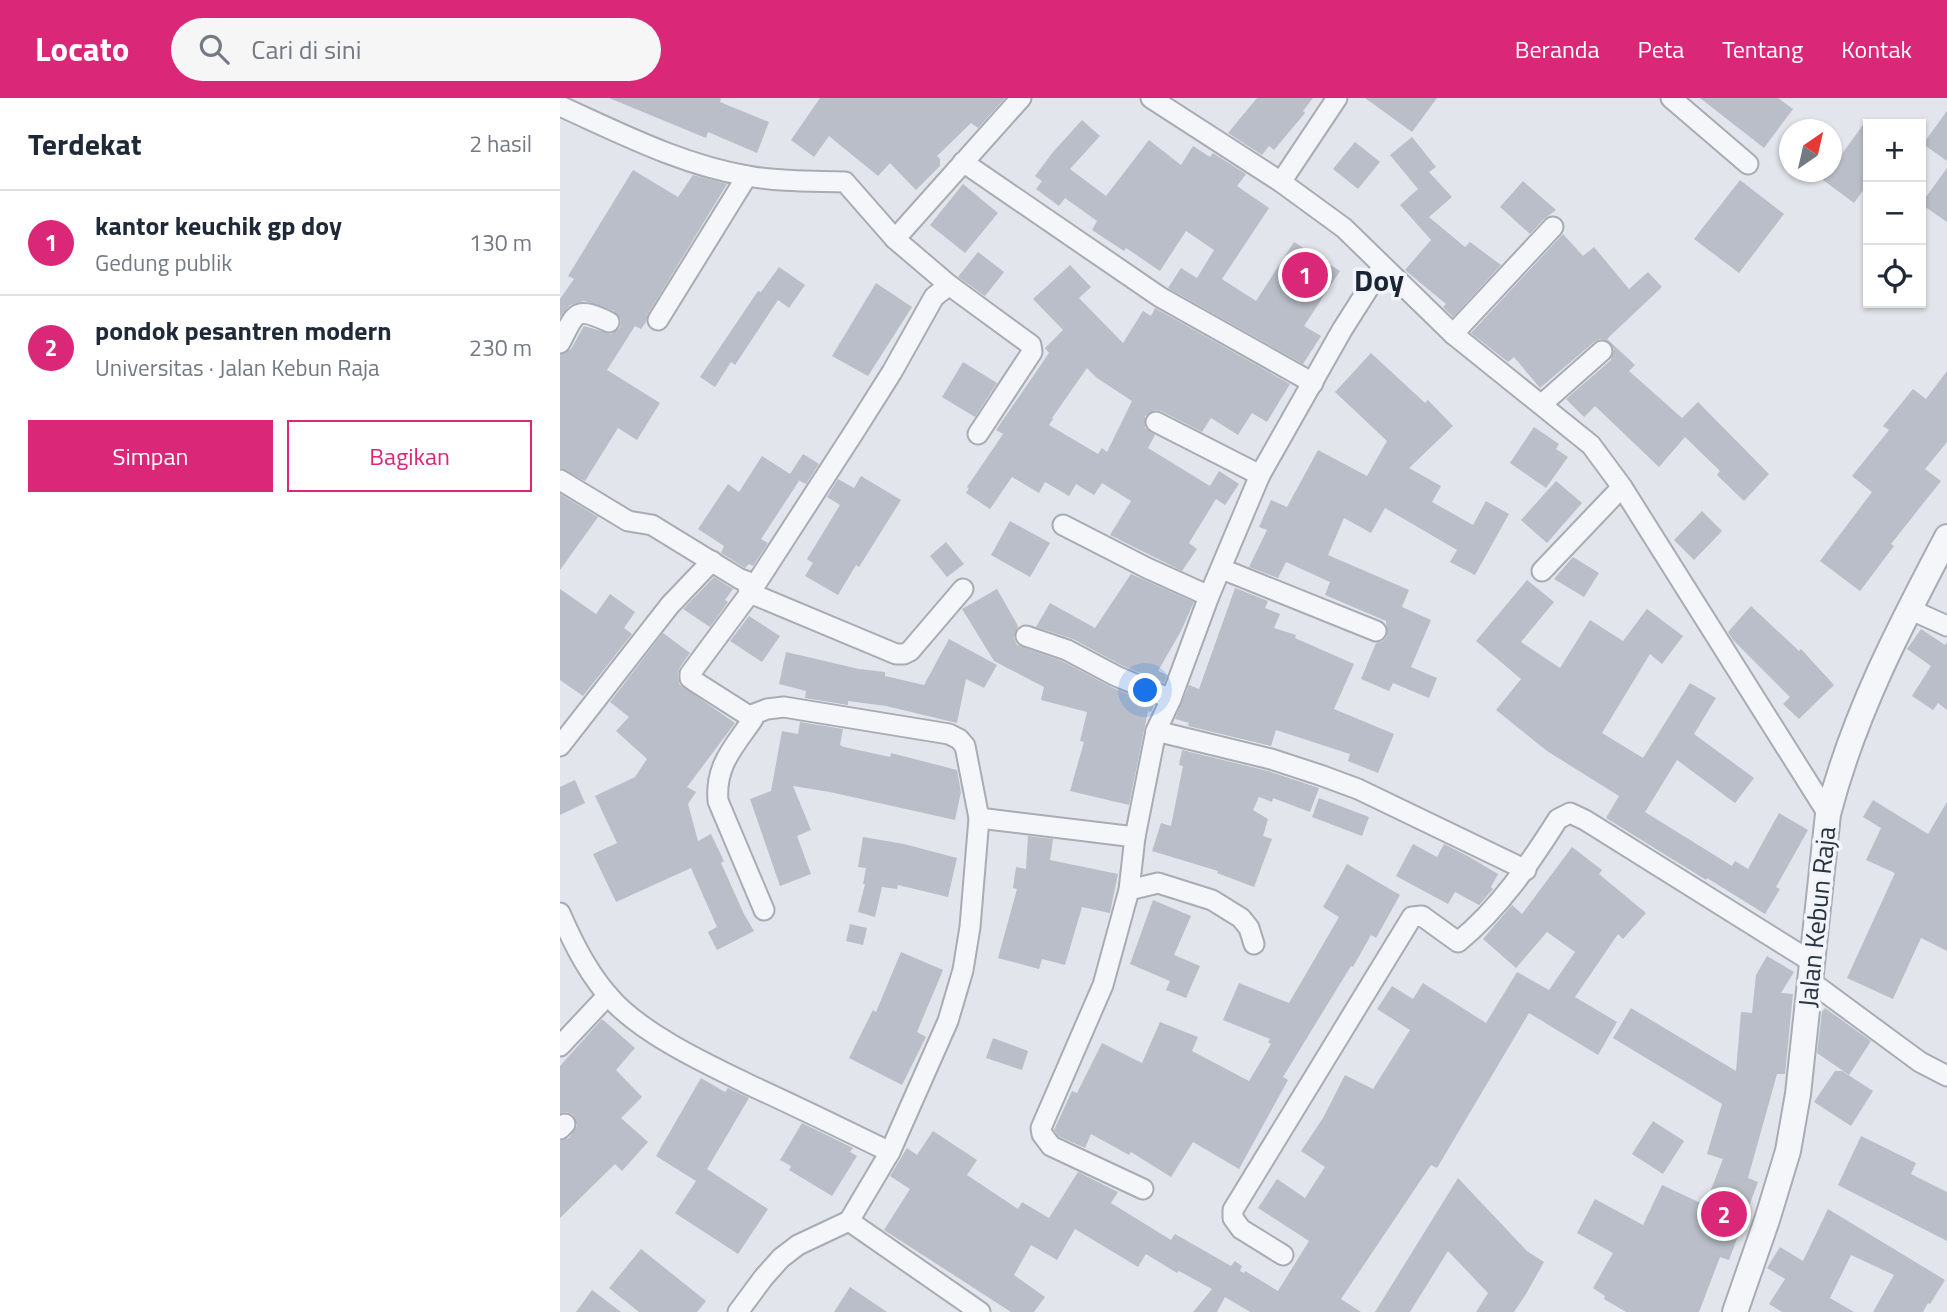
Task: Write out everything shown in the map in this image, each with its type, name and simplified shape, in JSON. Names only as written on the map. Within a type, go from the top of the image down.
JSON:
[{"type":"street","points":[[895,239],[1021,98]]},
{"type":"street","points":[[1151,98],[1281,181],[1344,228],[1453,334],[1591,445],[1622,487],[1828,814]]},
{"type":"street","points":[[1281,181],[1338,98]]},
{"type":"street","points":[[1671,98],[1748,164]]},
{"type":"street","points":[[560,106],[637,141],[719,170],[747,176],[845,182],[895,239],[948,285],[1031,345],[1032,352],[978,434]]},
{"type":"street","points":[[963,162],[1160,297],[1313,383]]},
{"type":"street","points":[[658,320],[747,176]]},
{"type":"street","points":[[1453,334],[1553,227]]},
{"type":"street","points":[[1143,1189],[1051,1146],[1041,1128],[1103,985],[1129,890],[1135,837],[1156,731],[1171,699],[1209,596],[1260,475],[1342,330],[1382,267]]},
{"type":"street","points":[[764,910],[718,801],[718,775],[753,719],[690,678],[694,667],[750,593],[892,372],[934,297],[948,285]]},
{"type":"street","points":[[560,343],[577,315],[590,313],[610,322]]},
{"type":"street","points":[[1542,404],[1602,351]]},
{"type":"street","points":[[1156,422],[1260,475]]},
{"type":"street","points":[[560,480],[628,521],[652,525],[746,581],[750,593],[896,653],[904,654],[910,651],[963,589]]},
{"type":"street","points":[[1542,570],[1622,487]]},
{"type":"street","points":[[1063,525],[1209,596]]},
{"type":"street","name":"Jalan Kebun Raja","points":[[1735,1312],[1788,1151],[1798,1094],[1828,814],[1849,743],[1863,708],[1909,609],[1947,537]]},
{"type":"street","points":[[560,746],[662,615],[712,561]]},
{"type":"street","points":[[1222,569],[1376,631]]},
{"type":"street","points":[[1909,609],[1947,626]]},
{"type":"street","points":[[1027,636],[1067,650],[1116,676],[1171,699]]},
{"type":"street","points":[[738,1312],[781,1258],[798,1245],[849,1221],[890,1152],[948,1021],[963,970],[970,927],[979,818],[965,746],[949,734],[784,707],[767,709],[749,716]]},
{"type":"street","points":[[1156,731],[1271,759],[1359,789],[1526,870]]},
{"type":"street","points":[[1283,1255],[1241,1229],[1233,1218],[1233,1210],[1412,917],[1422,916],[1458,942],[1473,930],[1526,870],[1558,819],[1570,813],[1811,971],[1920,1062],[1947,1076]]},
{"type":"street","points":[[979,818],[1135,837]]},
{"type":"street","points":[[1129,890],[1158,884],[1212,900],[1241,918],[1254,944]]},
{"type":"street","points":[[560,913],[578,950],[608,995],[621,1009],[654,1033],[700,1061],[890,1152]]},
{"type":"street","points":[[560,1046],[608,995]]},
{"type":"street","points":[[849,1221],[980,1312]]},
{"type":"building","points":[[609,98],[721,98],[720,102],[769,122],[757,153],[708,132],[706,138]]},
{"type":"building","points":[[820,98],[1005,98],[978,128],[971,123],[937,156],[940,166],[916,190],[890,163],[878,176],[829,136],[814,157],[791,140]]},
{"type":"building","points":[[1257,98],[1313,98],[1303,111],[1305,113],[1274,150],[1269,146],[1262,155],[1228,133]]},
{"type":"building","points":[[1365,98],[1437,98],[1412,132]]},
{"type":"building","points":[[1700,98],[1778,98],[1793,109],[1786,119],[1779,119],[1779,128],[1764,148]]},
{"type":"building","points":[[1947,111],[1947,161],[1926,146],[1926,140]]},
{"type":"building","points":[[1082,120],[1100,136],[1070,169],[1106,196],[1149,140],[1181,165],[1193,146],[1210,157],[1213,153],[1246,174],[1237,186],[1269,208],[1222,279],[1256,301],[1294,242],[1340,271],[1304,326],[1321,336],[1303,364],[1168,288],[1181,268],[1197,278],[1214,250],[1186,231],[1160,271],[1126,248],[1124,251],[1092,230],[1097,221],[1065,198],[1059,206],[1036,189],[1042,181],[1035,176]]},
{"type":"building","points":[[1863,125],[1863,190],[1854,203],[1826,182],[1842,182],[1842,154]]},
{"type":"building","points":[[1412,137],[1436,167],[1429,172],[1452,197],[1429,217],[1465,247],[1470,242],[1501,265],[1453,317],[1443,307],[1446,304],[1405,270],[1431,240],[1400,205],[1418,189],[1390,155]]},
{"type":"building","points":[[1355,142],[1380,162],[1358,189],[1333,169]]},
{"type":"building","points":[[1947,168],[1947,222],[1926,207],[1926,197]]},
{"type":"building","points":[[633,170],[678,197],[693,175],[727,184],[648,314],[646,322],[641,329],[635,326],[607,370],[660,403],[637,440],[618,428],[585,481],[560,468],[560,355],[571,349],[584,326],[611,334],[620,328],[621,320],[614,311],[584,301],[570,305],[560,317],[560,299],[574,279],[568,276]]},
{"type":"building","points":[[1740,180],[1784,214],[1739,273],[1694,239]]},
{"type":"building","points":[[1523,181],[1556,210],[1530,234],[1500,207]]},
{"type":"building","points":[[963,184],[998,213],[965,253],[930,225]]},
{"type":"building","points":[[1563,234],[1583,256],[1594,247],[1629,289],[1648,272],[1662,287],[1607,339],[1635,365],[1629,371],[1682,418],[1698,402],[1769,474],[1744,501],[1717,475],[1720,471],[1685,437],[1659,467],[1595,406],[1584,417],[1566,399],[1611,360],[1614,349],[1607,340],[1594,342],[1540,388],[1514,357],[1508,362],[1471,333]]},
{"type":"building","points":[[978,252],[1004,272],[985,296],[958,277]]},
{"type":"building","points":[[1070,265],[1091,287],[1079,298],[1123,343],[1143,311],[1151,316],[1155,308],[1290,384],[1267,422],[1252,413],[1238,435],[1211,418],[1202,432],[1161,411],[1155,410],[1145,416],[1145,428],[1155,435],[1148,448],[1210,486],[1219,471],[1239,484],[1225,505],[1216,499],[1189,543],[1197,549],[1182,571],[1110,535],[1131,501],[1102,483],[1094,495],[1076,484],[1069,496],[1045,482],[1039,493],[1012,477],[990,509],[966,493],[969,488],[967,487],[1003,434],[996,430],[1049,353],[1045,348],[1063,330],[1033,299]],"holes":[[[1087,368],[1097,378],[1132,401],[1107,452],[1102,448],[1098,454],[1049,425]]]},
{"type":"building","points":[[779,267],[805,285],[789,308],[778,300],[735,365],[731,362],[715,387],[700,377],[758,291],[761,292]]},
{"type":"building","points":[[876,283],[912,307],[868,376],[832,356]]},
{"type":"building","points":[[1371,353],[1425,403],[1428,400],[1453,426],[1409,468],[1441,486],[1432,502],[1473,525],[1486,501],[1509,514],[1475,575],[1450,562],[1457,550],[1385,508],[1371,533],[1344,518],[1328,555],[1409,590],[1402,607],[1431,620],[1411,667],[1437,678],[1429,698],[1393,683],[1389,691],[1361,679],[1376,643],[1387,636],[1386,621],[1325,595],[1330,582],[1286,562],[1278,578],[1249,567],[1267,530],[1259,527],[1271,500],[1287,507],[1318,450],[1367,476],[1387,441],[1335,392]]},
{"type":"building","points":[[963,362],[997,383],[975,417],[942,397]]},
{"type":"building","points":[[1947,371],[1947,442],[1925,469],[1941,481],[1891,544],[1894,546],[1860,591],[1820,561],[1872,492],[1852,476],[1889,430],[1883,426],[1913,389],[1926,399]]},
{"type":"building","points":[[1534,427],[1559,444],[1556,449],[1568,457],[1546,488],[1510,463]]},
{"type":"building","points":[[803,454],[819,464],[806,484],[796,479],[799,481],[761,539],[768,543],[753,566],[749,564],[745,568],[721,553],[724,546],[698,529],[728,484],[739,492],[762,456],[790,474]]},
{"type":"building","points":[[861,476],[901,500],[838,595],[805,576],[813,563],[807,559],[840,505],[827,497],[838,479],[854,488]]},
{"type":"building","points":[[1556,481],[1582,503],[1547,543],[1521,520]]},
{"type":"building","points":[[560,494],[598,517],[560,570]]},
{"type":"building","points":[[1702,511],[1722,531],[1694,560],[1674,540]]},
{"type":"building","points":[[1010,521],[1050,543],[1030,577],[991,555]]},
{"type":"building","points":[[946,542],[964,564],[947,577],[930,556]]},
{"type":"building","points":[[1573,557],[1599,573],[1584,597],[1554,579]]},
{"type":"building","points":[[1131,574],[1194,602],[1158,671],[1167,675],[1164,683],[1121,665],[1073,639],[1036,627],[1050,603],[1095,628]]},
{"type":"building","points":[[714,577],[733,589],[725,600],[728,602],[710,627],[683,609]]},
{"type":"building","points":[[1527,580],[1554,602],[1521,642],[1560,668],[1590,620],[1623,641],[1647,609],[1683,636],[1662,664],[1650,654],[1602,733],[1643,758],[1690,683],[1716,698],[1694,734],[1754,778],[1735,803],[1677,760],[1645,812],[1732,866],[1735,861],[1748,869],[1779,813],[1808,830],[1776,887],[1780,889],[1765,914],[1606,818],[1619,796],[1547,751],[1496,710],[1521,679],[1476,641]]},
{"type":"building","points":[[1235,588],[1268,601],[1265,608],[1280,614],[1274,628],[1296,635],[1295,638],[1354,664],[1334,709],[1394,734],[1378,773],[1348,761],[1350,754],[1276,730],[1271,746],[1188,726],[1189,723],[1175,719],[1189,685],[1199,689]]},
{"type":"building","points":[[560,589],[596,614],[610,594],[635,612],[624,628],[632,634],[583,696],[560,680]]},
{"type":"building","points":[[997,589],[1018,626],[1014,638],[1017,645],[1062,661],[1111,687],[1154,705],[1151,712],[1148,711],[1129,805],[1070,791],[1084,742],[1080,741],[1087,712],[1041,700],[1044,687],[994,661],[962,609]]},
{"type":"building","points":[[1751,606],[1799,651],[1801,649],[1834,685],[1799,719],[1783,704],[1790,697],[1728,632]]},
{"type":"building","points":[[749,616],[780,636],[762,662],[730,641]]},
{"type":"building","points":[[1921,629],[1945,645],[1947,642],[1947,710],[1938,703],[1933,710],[1912,696],[1931,666],[1907,649]]},
{"type":"building","points":[[663,633],[690,653],[680,667],[679,684],[735,723],[687,787],[696,792],[688,804],[698,841],[711,834],[724,861],[721,863],[754,931],[717,950],[708,932],[717,927],[691,868],[616,902],[593,854],[617,843],[595,796],[635,777],[647,759],[616,731],[629,717],[610,702]]},
{"type":"building","points":[[949,639],[997,665],[984,688],[966,679],[957,723],[886,706],[848,701],[848,705],[805,698],[806,691],[779,684],[786,652],[859,669],[885,672],[885,676],[924,685]]},
{"type":"building","points":[[800,722],[843,729],[840,745],[844,747],[890,757],[891,753],[957,770],[961,792],[955,820],[793,786],[811,830],[797,836],[811,874],[780,886],[750,799],[771,791],[782,731],[798,734]]},
{"type":"building","points":[[1182,750],[1268,771],[1319,788],[1310,812],[1273,798],[1272,802],[1259,797],[1253,810],[1268,819],[1263,836],[1272,839],[1254,887],[1217,873],[1218,871],[1152,851],[1161,823],[1171,826],[1183,766],[1179,765]]},
{"type":"building","points":[[575,780],[585,803],[560,815],[560,787]]},
{"type":"building","points":[[1319,798],[1369,817],[1362,836],[1312,817]]},
{"type":"building","points":[[1873,800],[1928,834],[1947,802],[1947,951],[1921,938],[1893,999],[1847,978],[1895,873],[1866,860],[1881,828],[1863,817]]},
{"type":"building","points":[[1028,836],[1053,839],[1050,860],[1118,874],[1110,913],[1082,907],[1065,965],[1042,959],[1039,969],[998,958],[1017,889],[1013,888],[1016,867],[1026,869]]},
{"type":"building","points":[[863,837],[904,844],[957,858],[948,897],[898,885],[897,889],[882,887],[875,917],[858,912],[865,884],[866,868],[858,867]]},
{"type":"building","points":[[1413,844],[1437,857],[1444,844],[1466,855],[1498,874],[1491,887],[1493,889],[1479,905],[1455,892],[1448,904],[1396,876]]},
{"type":"building","points":[[1572,847],[1602,870],[1599,874],[1646,913],[1623,939],[1618,934],[1575,997],[1617,1022],[1598,1055],[1529,1013],[1437,1168],[1431,1165],[1341,1299],[1361,1312],[1250,1312],[1225,1297],[1217,1312],[1193,1312],[1212,1289],[1179,1271],[1177,1273],[1146,1254],[1138,1267],[1075,1229],[1057,1260],[1031,1245],[1014,1275],[1045,1297],[1034,1312],[1011,1312],[884,1230],[910,1189],[890,1176],[907,1148],[917,1155],[933,1131],[977,1160],[967,1175],[1018,1209],[1022,1202],[1049,1218],[1078,1172],[1118,1192],[1111,1203],[1171,1240],[1175,1234],[1231,1266],[1235,1261],[1242,1266],[1240,1271],[1245,1271],[1278,1291],[1309,1241],[1258,1208],[1277,1179],[1305,1198],[1325,1167],[1301,1151],[1323,1118],[1345,1075],[1373,1089],[1410,1030],[1377,1009],[1392,986],[1413,999],[1423,983],[1486,1023],[1517,972],[1549,990],[1575,952],[1547,932],[1516,968],[1483,939],[1512,905],[1522,914]]},
{"type":"building","points":[[1347,864],[1400,895],[1376,938],[1371,935],[1283,1077],[1288,1080],[1239,1169],[1193,1142],[1171,1177],[1131,1152],[1129,1155],[1091,1134],[1085,1148],[1058,1136],[1054,1130],[1072,1091],[1077,1093],[1102,1043],[1142,1063],[1160,1022],[1198,1037],[1192,1051],[1249,1081],[1271,1044],[1268,1042],[1270,1039],[1223,1020],[1239,983],[1289,1003],[1339,917],[1323,907]]},
{"type":"building","points":[[1153,900],[1191,916],[1174,955],[1200,966],[1186,998],[1166,990],[1170,981],[1130,964]]},
{"type":"building","points":[[850,924],[867,928],[863,945],[846,941]]},
{"type":"building","points":[[901,952],[943,970],[917,1032],[926,1037],[902,1085],[849,1058],[873,1010],[876,1012]]},
{"type":"building","points":[[1767,956],[1794,972],[1781,993],[1793,994],[1785,1074],[1777,1074],[1748,1178],[1758,1182],[1729,1260],[1720,1257],[1699,1312],[1626,1312],[1604,1299],[1605,1296],[1593,1288],[1613,1253],[1577,1233],[1595,1199],[1643,1225],[1662,1185],[1705,1205],[1723,1159],[1707,1154],[1722,1104],[1613,1038],[1631,1008],[1736,1071],[1741,1012],[1752,1013],[1756,975]]},
{"type":"building","points":[[1825,1008],[1871,1041],[1849,1075],[1817,1053],[1822,1012]]},
{"type":"building","points":[[602,1019],[635,1048],[616,1070],[642,1097],[621,1118],[648,1142],[622,1171],[615,1164],[560,1218],[560,1141],[569,1138],[577,1126],[573,1115],[560,1113],[560,1066]]},
{"type":"building","points":[[993,1038],[1028,1051],[1022,1070],[986,1058]]},
{"type":"building","points":[[1835,1071],[1842,1071],[1873,1091],[1851,1126],[1814,1102]]},
{"type":"building","points":[[701,1078],[725,1092],[728,1088],[749,1098],[707,1169],[768,1209],[738,1254],[675,1213],[696,1181],[656,1156]]},
{"type":"building","points":[[1653,1121],[1684,1141],[1663,1174],[1632,1154]]},
{"type":"building","points":[[802,1123],[853,1148],[850,1152],[857,1156],[832,1196],[789,1170],[791,1166],[780,1160]]},
{"type":"building","points":[[1861,1136],[1916,1163],[1911,1174],[1947,1192],[1947,1241],[1838,1185]]},
{"type":"building","points":[[1458,1178],[1527,1251],[1544,1262],[1526,1294],[1514,1312],[1476,1312],[1488,1293],[1448,1251],[1410,1312],[1375,1312]]},
{"type":"building","points":[[1828,1209],[1945,1280],[1923,1312],[1873,1312],[1894,1275],[1851,1255],[1830,1298],[1854,1312],[1782,1312],[1769,1304],[1785,1279],[1767,1268],[1780,1247],[1803,1261]]},
{"type":"building","points":[[641,1249],[706,1301],[697,1312],[639,1312],[609,1288]]},
{"type":"building","points":[[850,1287],[887,1312],[834,1312]]},
{"type":"building","points":[[592,1290],[621,1312],[576,1312]]},
{"type":"place","name":"kantor keuchik gp doy","points":[[1305,275]]},
{"type":"place","name":"pondok pesantren modern","points":[[1724,1214]]},
{"type":"district","name":"Doy","points":[[1379,281]]}]
